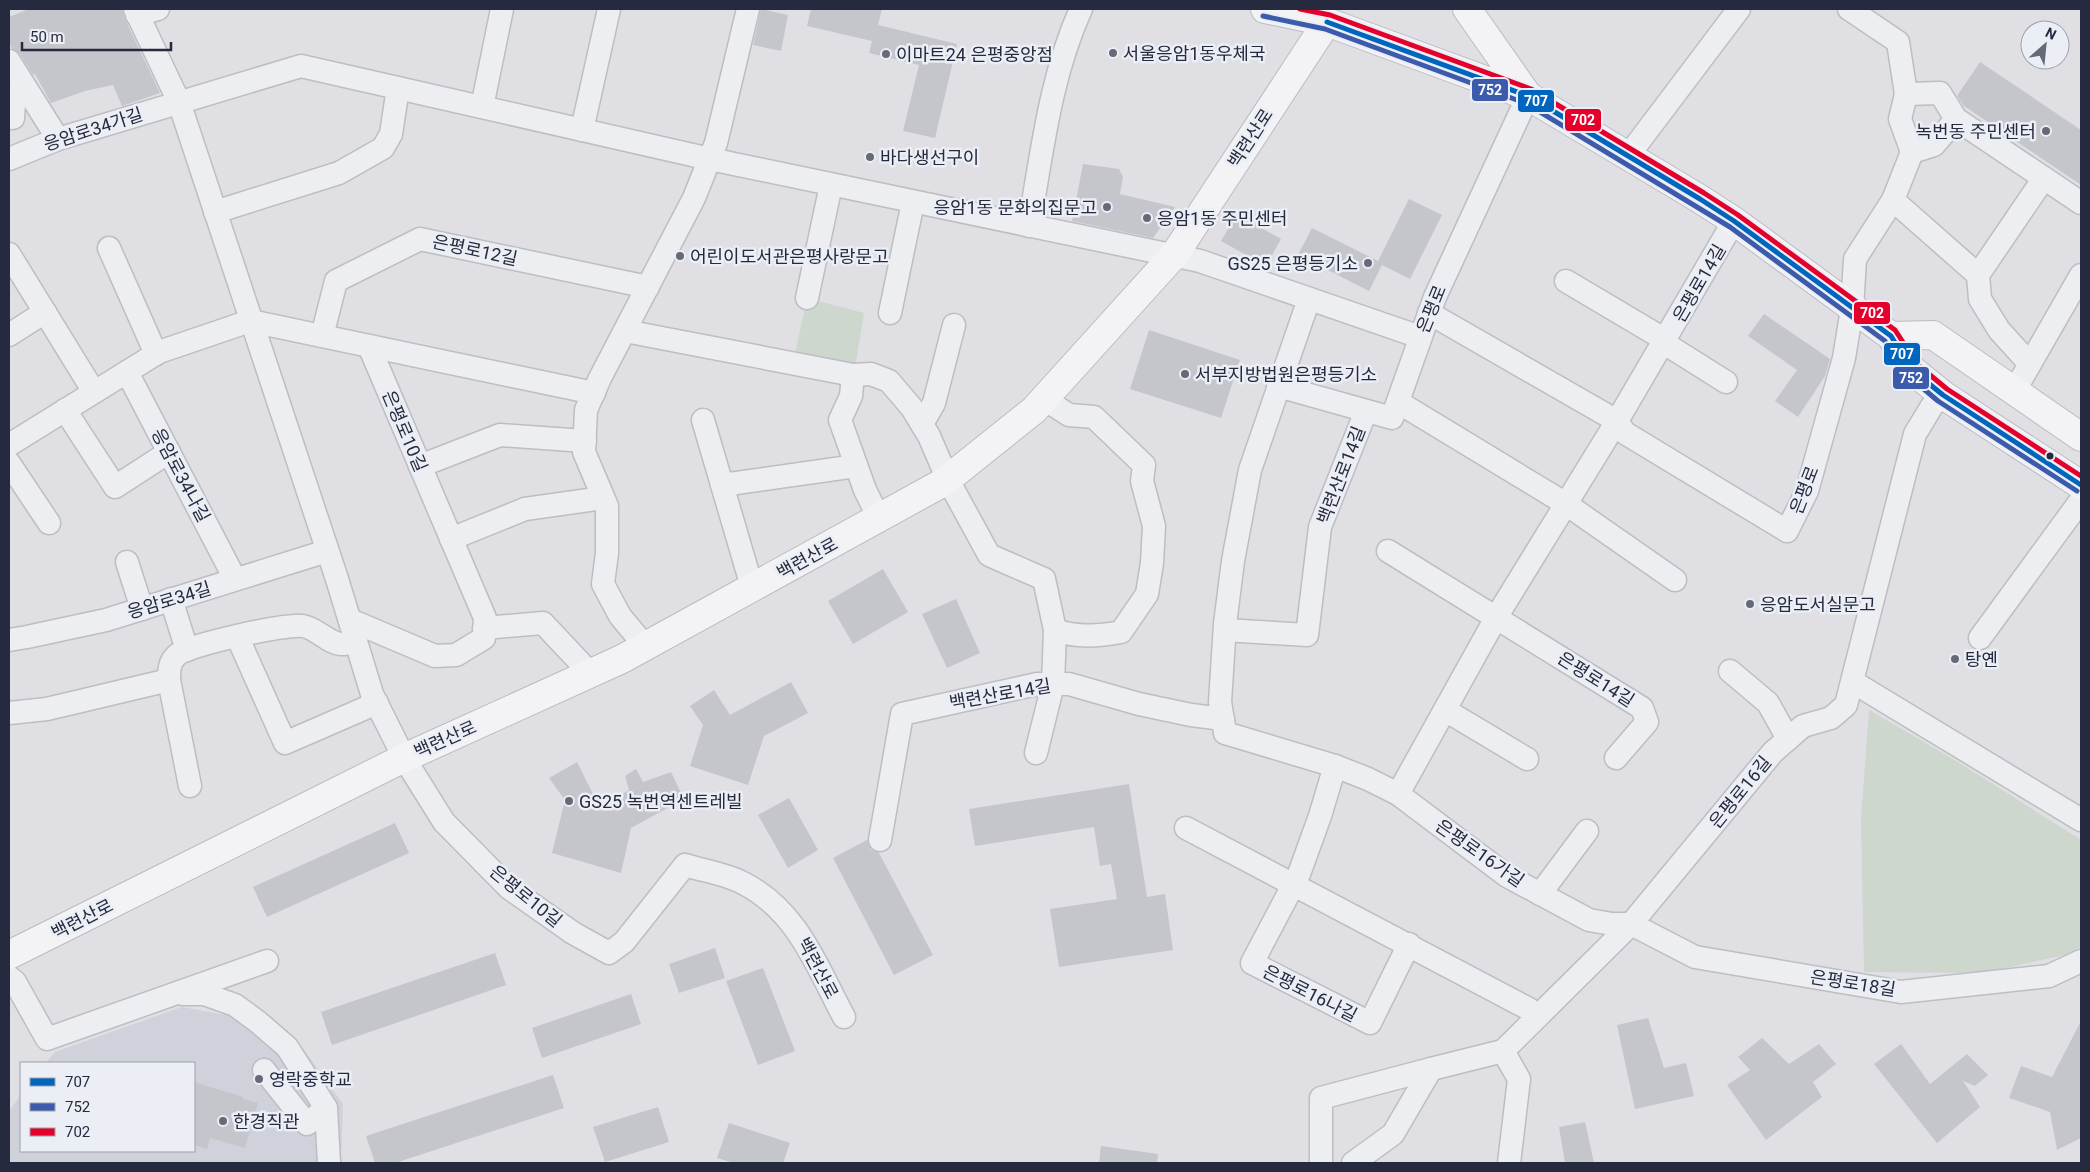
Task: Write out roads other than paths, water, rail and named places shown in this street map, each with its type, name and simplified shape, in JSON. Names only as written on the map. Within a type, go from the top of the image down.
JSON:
[{"type":"main road","points":[[1265,9],[1326,15],[1528,96],[1734,222],[1891,336],[1912,370],[1943,395],[2081,485]]},
{"type":"main road","points":[[1468,9],[1528,96]]},
{"type":"main road","name":"백련산로","points":[[9,955],[404,758],[645,646],[948,480],[1034,410],[1175,254],[1326,15]]},
{"type":"main road","points":[[1891,336],[1933,335],[2081,437]]},
{"type":"street","points":[[482,107],[502,9]]},
{"type":"street","points":[[582,130],[609,9]]},
{"type":"street","points":[[645,646],[620,616],[603,584],[607,553],[607,506],[584,452],[586,410],[624,331],[694,198],[710,159],[716,143],[748,9]]},
{"type":"street","points":[[1029,226],[1052,97],[1069,36],[1081,9]]},
{"type":"street","points":[[1628,156],[1739,9]]},
{"type":"street","points":[[1850,9],[1898,42],[1906,94],[1900,119],[1912,152],[1893,200],[1855,259],[1852,309]]},
{"type":"street","name":"은평로10길","points":[[143,11],[178,102],[377,703],[404,758],[444,822],[509,888],[573,933],[609,953],[624,942],[685,865]]},
{"type":"street","points":[[9,61],[58,139]]},
{"type":"street","points":[[178,102],[301,66],[710,159],[1029,226],[1175,254],[1420,337]]},
{"type":"street","points":[[214,212],[339,173],[383,148],[391,134],[398,88]]},
{"type":"street","points":[[1906,94],[1940,93],[1956,119],[2081,203]]},
{"type":"street","points":[[9,95],[14,104],[13,118]]},
{"type":"street","name":"은평로","points":[[1278,386],[1392,418],[1429,312],[1528,96]]},
{"type":"street","name":"응암로34가길","points":[[9,159],[58,139],[178,102]]},
{"type":"street","points":[[1912,152],[1934,145],[1956,119]]},
{"type":"street","points":[[2029,362],[1999,330],[1980,299],[1978,275],[2044,178]]},
{"type":"street","points":[[807,298],[831,185]]},
{"type":"street","points":[[1893,200],[1978,275]]},
{"type":"street","points":[[890,313],[913,202]]},
{"type":"street","name":"은평로14길","points":[[1398,794],[1496,616],[1617,421],[1734,222]]},
{"type":"street","name":"은평로12길","points":[[322,336],[336,282],[420,239],[648,287]]},
{"type":"street","points":[[109,248],[156,354]]},
{"type":"street","points":[[9,254],[15,277],[45,312],[94,392]]},
{"type":"street","points":[[2014,390],[2081,275]]},
{"type":"street","points":[[1566,282],[1656,335],[1664,343],[1726,382]]},
{"type":"street","points":[[1309,299],[1250,470],[1233,561],[1225,630],[1220,702],[1225,732],[1335,766]]},
{"type":"street","name":"은평로","points":[[1617,421],[1625,433],[1787,531],[1807,491],[1844,358],[1852,309]]},
{"type":"street","points":[[9,335],[45,312]]},
{"type":"street","points":[[1429,312],[1617,421]]},
{"type":"street","points":[[9,445],[156,354],[250,321],[594,393]]},
{"type":"street","points":[[922,424],[934,403],[954,325]]},
{"type":"street","points":[[624,331],[853,375],[871,374],[889,381],[912,408],[929,436],[948,480],[989,555],[1044,579],[1055,630],[1053,684],[1036,753]]},
{"type":"street","name":"은평로10길","points":[[369,346],[484,618],[484,628]]},
{"type":"street","name":"응암로34나길","points":[[127,372],[235,579]]},
{"type":"street","points":[[853,375],[851,396],[840,420],[865,490],[879,518]]},
{"type":"street","name":"은평로16길","points":[[1503,1051],[1631,924],[1773,752],[1803,726],[1830,718],[1846,705],[1914,434],[1932,406],[1943,395]]},
{"type":"street","points":[[1044,399],[1069,415],[1094,417],[1144,465],[1142,481],[1154,526],[1152,563],[1147,594],[1121,632],[1106,635],[1068,634],[1055,630]]},
{"type":"street","points":[[1398,402],[1566,504],[1675,580]]},
{"type":"street","points":[[65,410],[114,487],[169,452]]},
{"type":"street","name":"백련산로14길","points":[[1225,630],[1307,636],[1320,527],[1366,411]]},
{"type":"street","points":[[704,420],[752,588]]},
{"type":"street","points":[[420,466],[500,435],[585,441]]},
{"type":"street","points":[[9,463],[49,523]]},
{"type":"street","points":[[722,485],[856,466]]},
{"type":"street","points":[[451,539],[525,509],[603,498]]},
{"type":"street","points":[[1980,638],[2081,500]]},
{"type":"street","name":"응암로34길","points":[[9,640],[27,638],[106,620],[327,551]]},
{"type":"street","name":"은평로14길","points":[[1388,551],[1642,708],[1647,722],[1616,758]]},
{"type":"street","points":[[127,562],[142,608]]},
{"type":"street","points":[[172,599],[187,650]]},
{"type":"street","points":[[190,786],[169,680],[170,665],[177,654],[187,650],[237,636],[290,625],[304,626],[341,644],[353,631],[435,656],[456,656],[484,638],[484,628],[543,622],[590,673]]},
{"type":"street","points":[[237,636],[285,743],[377,703]]},
{"type":"street","points":[[1730,671],[1768,704],[1788,739]]},
{"type":"street","points":[[9,713],[47,709],[169,680]]},
{"type":"street","points":[[1853,682],[2081,820]]},
{"type":"street","name":"백련산로14길","points":[[880,840],[902,714],[1037,684],[1069,684],[1139,704],[1191,715],[1223,719]]},
{"type":"street","points":[[1445,710],[1528,759]]},
{"type":"street","name":"은평로16가길","points":[[1335,766],[1368,779],[1398,794],[1507,876],[1540,894],[1589,920],[1612,924],[1631,924]]},
{"type":"street","name":"은평로16나길","points":[[1335,766],[1320,816],[1293,884],[1252,964],[1370,1023],[1409,944]]},
{"type":"street","points":[[1186,828],[1409,944],[1529,1009],[1537,1017]]},
{"type":"street","points":[[1540,894],[1587,831]]},
{"type":"street","name":"백련산로","points":[[685,865],[743,883],[779,908],[804,939],[844,1018]]},
{"type":"street","name":"은평로18길","points":[[1631,924],[1695,957],[1901,992],[2049,976],[2081,961]]},
{"type":"street","points":[[9,977],[15,982],[47,1039],[267,961]]},
{"type":"street","points":[[172,994],[204,994],[235,1004],[287,1048],[326,1108],[329,1163]]},
{"type":"street","points":[[1321,1163],[1321,1098],[1431,1068],[1503,1051],[1519,1079],[1509,1163]]},
{"type":"street","points":[[1353,1163],[1393,1134],[1431,1068]]},
{"type":"street","points":[[264,1070],[307,1124],[326,1108]]},
{"type":"place","name":"서울응암1동우체국","points":[[1113,53]]},
{"type":"place","name":"이마트24 은평중앙점","points":[[886,54]]},
{"type":"place","name":"녹번동 주민센터","points":[[2046,131]]},
{"type":"place","name":"바다생선구이","points":[[870,157]]},
{"type":"place","name":"응암1동 문화의집문고","points":[[1107,207]]},
{"type":"place","name":"응암1동 주민센터","points":[[1147,218]]},
{"type":"place","name":"어린이도서관은평사랑문고","points":[[680,256]]},
{"type":"place","name":"GS25 은평등기소","points":[[1368,263]]},
{"type":"place","name":"서부지방법원은평등기소","points":[[1185,374]]},
{"type":"place","name":"응암도서실문고","points":[[1750,604]]},
{"type":"place","name":"탕옌","points":[[1955,659]]},
{"type":"place","name":"GS25 녹번역센트레빌","points":[[569,801]]},
{"type":"place","name":"영락중학교","points":[[259,1079]]},
{"type":"place","name":"한경직관","points":[[223,1121]]}]
